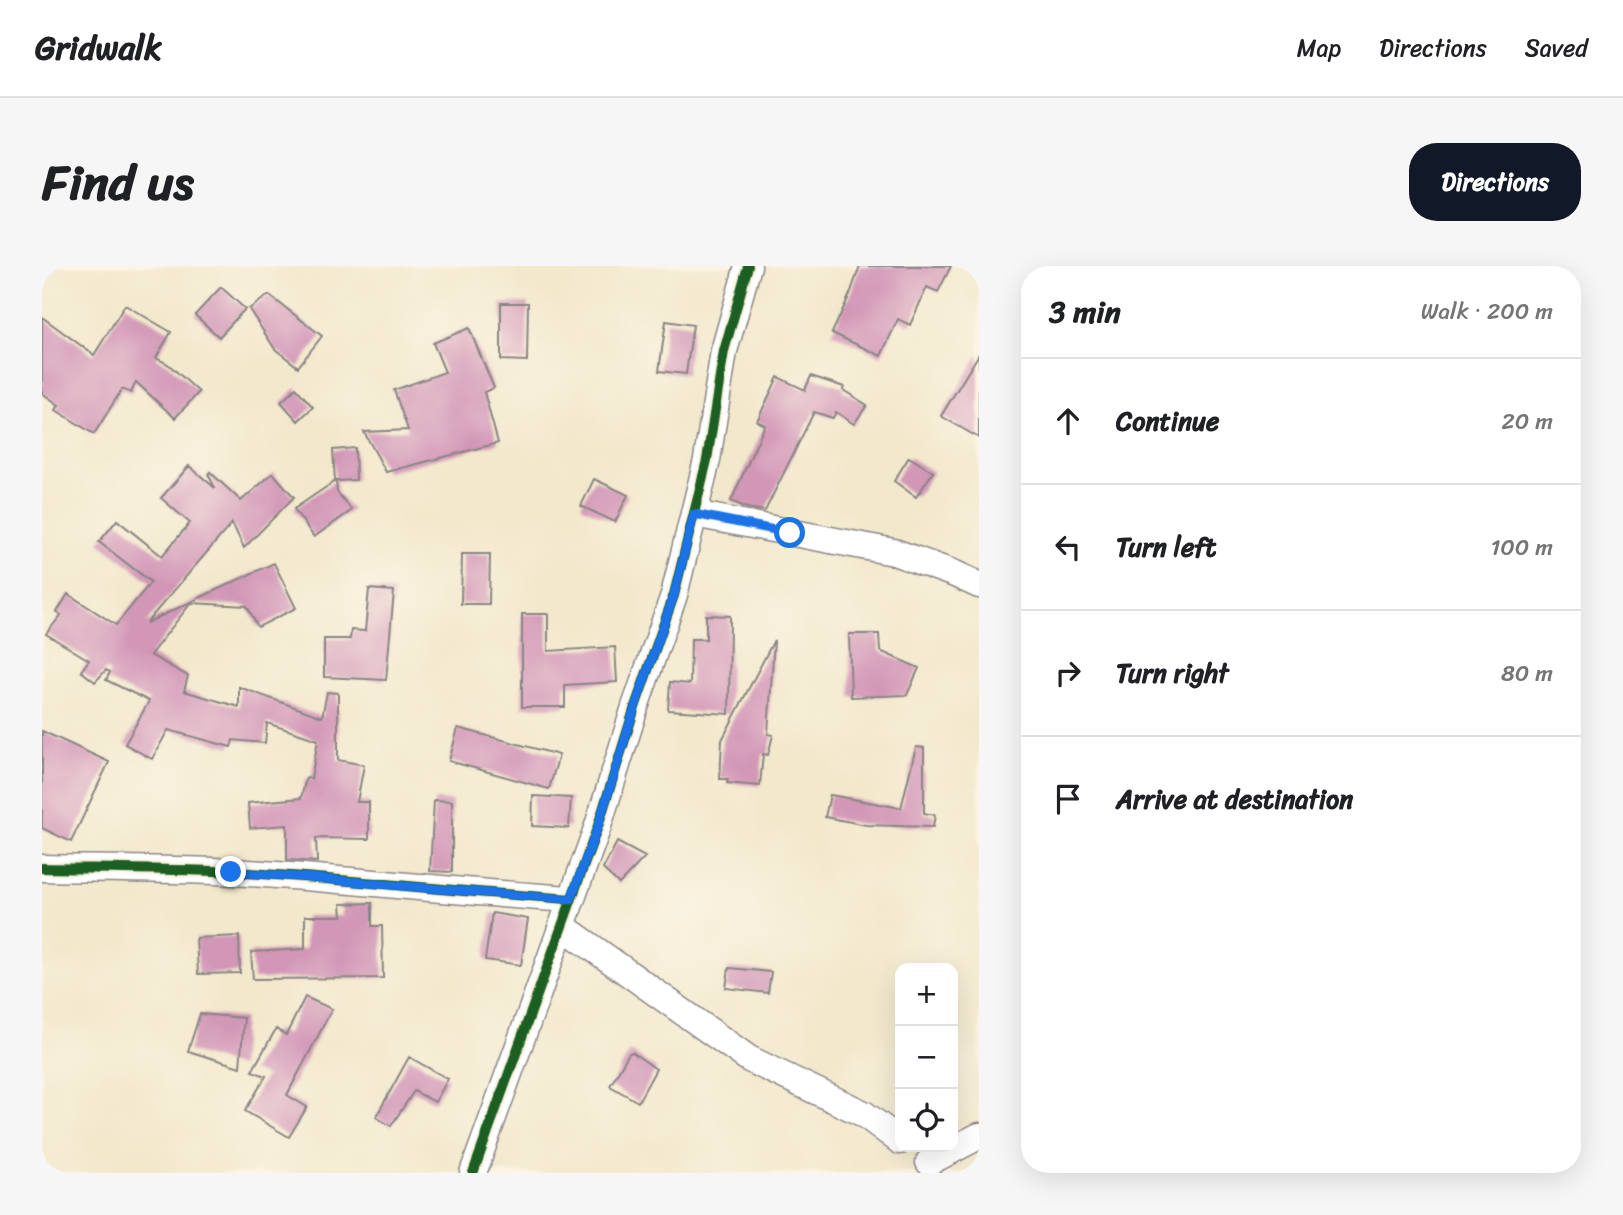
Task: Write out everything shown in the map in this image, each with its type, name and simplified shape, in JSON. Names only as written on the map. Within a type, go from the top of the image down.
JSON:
[{"type":"street","points":[[473,1173],[598,826],[674,595],[707,460],[724,351],[748,266]]},
{"type":"street","points":[[694,514],[894,552],[979,585]]},
{"type":"street","points":[[42,867],[231,872],[571,899]]},
{"type":"street","points":[[562,926],[749,1059],[864,1114],[895,1137]]},
{"type":"street","points":[[927,1161],[979,1136]]},
{"type":"building","points":[[860,266],[951,266],[938,292],[927,287],[910,325],[898,319],[881,356],[832,333]]},
{"type":"building","points":[[221,287],[245,309],[219,337],[195,315]]},
{"type":"building","points":[[269,295],[322,336],[298,367],[275,349],[249,309]]},
{"type":"building","points":[[501,303],[528,303],[527,361],[501,360]]},
{"type":"building","points":[[125,305],[171,332],[156,358],[168,364],[199,392],[175,418],[136,382],[131,393],[122,389],[94,434],[56,410],[59,405],[42,393],[42,317],[94,355]]},
{"type":"building","points":[[666,321],[693,325],[686,374],[659,371]]},
{"type":"building","points":[[469,328],[494,388],[484,392],[498,443],[386,472],[364,432],[408,430],[394,390],[445,372],[433,343]]},
{"type":"building","points":[[979,354],[979,438],[941,416]]},
{"type":"building","points":[[811,376],[844,387],[843,390],[867,405],[854,424],[836,412],[833,418],[814,412],[765,511],[747,508],[731,501],[765,425],[757,421],[778,377],[805,390]]},
{"type":"building","points":[[296,388],[313,407],[298,421],[281,402]]},
{"type":"building","points":[[355,448],[356,480],[336,481],[337,492],[352,510],[314,537],[294,509],[335,481],[333,450]]},
{"type":"building","points":[[909,457],[933,472],[916,497],[894,481]]},
{"type":"building","points":[[189,466],[215,488],[208,474],[210,472],[241,501],[273,473],[294,497],[244,548],[232,523],[146,623],[274,563],[296,608],[258,627],[247,606],[191,603],[150,655],[188,676],[184,691],[239,707],[239,687],[322,717],[327,692],[338,693],[338,760],[364,765],[357,802],[369,802],[369,839],[316,838],[317,862],[287,860],[287,825],[250,828],[248,803],[301,798],[306,778],[311,779],[318,740],[267,723],[265,743],[233,740],[231,747],[168,730],[152,759],[125,744],[149,701],[106,680],[110,672],[106,670],[95,682],[81,671],[89,660],[46,634],[61,615],[57,612],[68,594],[116,625],[151,582],[99,542],[117,520],[162,556],[190,523],[161,498]]},
{"type":"building","points":[[594,479],[628,495],[615,522],[581,506]]},
{"type":"building","points":[[462,554],[490,554],[489,604],[461,604]]},
{"type":"building","points":[[369,589],[394,591],[386,680],[324,677],[324,639],[350,639],[351,630],[365,631]]},
{"type":"building","points":[[522,614],[548,614],[548,651],[615,647],[617,682],[565,685],[565,707],[522,707]]},
{"type":"building","points":[[706,615],[730,616],[729,714],[668,710],[670,682],[690,684],[691,639],[706,639]]},
{"type":"building","points":[[849,634],[879,634],[880,651],[919,668],[907,695],[851,697]]},
{"type":"building","points":[[774,640],[768,734],[773,735],[768,755],[763,754],[760,786],[727,783],[728,779],[720,779],[722,740]]},
{"type":"building","points":[[458,728],[559,755],[549,789],[449,761]]},
{"type":"building","points":[[42,731],[109,762],[71,842],[42,828]]},
{"type":"building","points":[[916,747],[924,748],[924,813],[935,815],[933,827],[866,825],[825,817],[830,795],[901,808]]},
{"type":"building","points":[[533,796],[571,798],[569,828],[532,826]]},
{"type":"building","points":[[434,800],[452,801],[452,872],[430,871]]},
{"type":"building","points":[[617,842],[645,857],[619,884],[603,869]]},
{"type":"building","points":[[372,903],[372,926],[382,926],[383,978],[253,979],[251,952],[305,949],[305,916],[342,916],[341,904]]},
{"type":"building","points":[[492,913],[528,919],[521,965],[485,960]]},
{"type":"building","points":[[239,936],[240,973],[198,974],[196,938]]},
{"type":"building","points":[[729,968],[771,972],[768,993],[726,988]]},
{"type":"building","points":[[305,997],[332,1009],[287,1095],[307,1107],[289,1137],[245,1111],[266,1076],[252,1071],[276,1029],[286,1035]]},
{"type":"building","points":[[200,1014],[244,1018],[240,1067],[188,1051]]},
{"type":"building","points":[[632,1052],[656,1069],[638,1102],[610,1086]]},
{"type":"building","points":[[409,1057],[448,1079],[435,1102],[414,1091],[391,1126],[376,1117]]},
{"type":"cycle path","points":[[473,1173],[598,826],[674,595],[707,460],[724,351],[748,266]]},
{"type":"cycle path","points":[[42,868],[233,872],[571,899]]},
{"type":"route","points":[[231,872],[571,899],[598,826],[674,595],[694,514],[790,533]]}]
